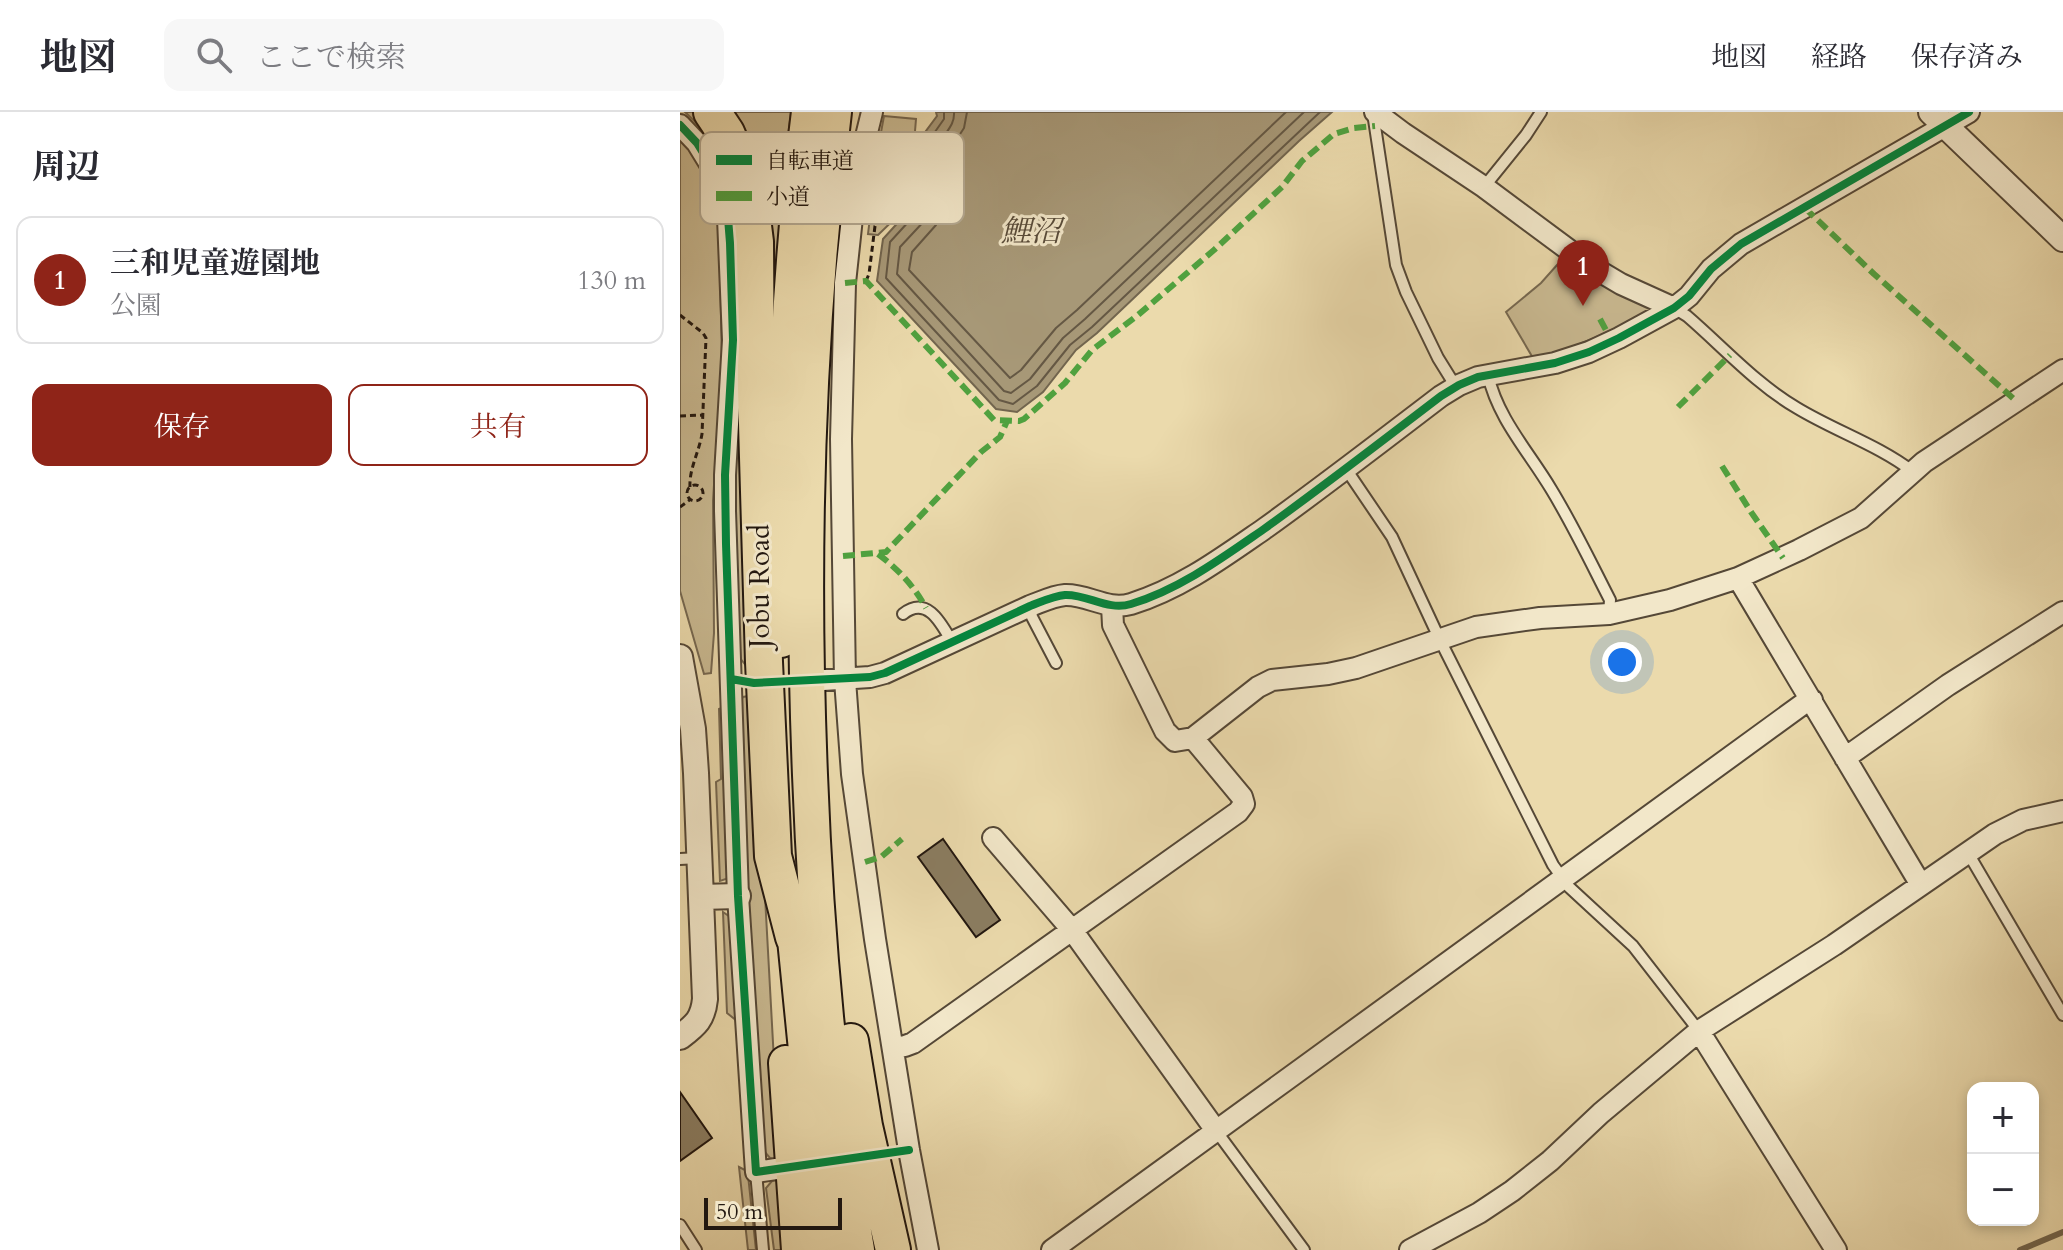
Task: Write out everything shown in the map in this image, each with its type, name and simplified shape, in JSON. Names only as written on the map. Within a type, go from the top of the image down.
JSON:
[{"type":"highway","points":[[712,112],[725,132]]},
{"type":"highway","name":"Jobu Road","points":[[807,132],[809,112]]},
{"type":"highway","name":"Jobu Road","points":[[831,132],[834,112]]},
{"type":"highway","points":[[753,224],[764,662],[773,856],[799,1250]]},
{"type":"highway","name":"Jobu Road","points":[[798,224],[785,422],[780,606],[784,768],[794,937],[810,1090],[832,1250]]},
{"type":"highway","name":"Jobu Road","points":[[822,224],[806,507],[807,695],[816,897],[830,1050],[857,1250]]},
{"type":"highway","points":[[784,768],[773,856],[794,937]]},
{"type":"highway","points":[[811,809],[829,882],[865,1126],[893,1250]]},
{"type":"street","points":[[868,132],[872,112]]},
{"type":"street","points":[[1374,112],[1484,187],[1600,273],[1674,308]]},
{"type":"street","points":[[823,680],[845,680],[885,673],[1030,606],[1065,595],[1112,606],[1128,605],[1171,588],[1197,574],[1302,502],[1456,387],[1488,375],[1555,363],[1619,338],[1674,308],[1689,296],[1711,269],[1741,244],[1938,119],[1969,112]]},
{"type":"street","points":[[1938,119],[2063,239]]},
{"type":"street","points":[[680,125],[700,148]]},
{"type":"street","points":[[728,224],[733,340],[725,511],[738,896],[766,1170]]},
{"type":"street","points":[[851,224],[845,283],[841,439],[845,680],[852,774],[875,939],[928,1250]]},
{"type":"street","points":[[1112,606],[1113,625],[1165,731],[1175,741],[1193,738],[1272,680],[1348,670],[1476,627],[1540,618],[1609,614],[1656,604],[1738,578],[1861,518],[1912,471],[2063,370]]},
{"type":"street","points":[[1738,578],[1921,885]]},
{"type":"street","points":[[1845,758],[1948,685],[2063,612]]},
{"type":"street","points":[[680,657],[693,729],[689,858],[701,897],[705,999],[704,1012],[698,1022],[680,1037]]},
{"type":"street","points":[[731,679],[754,683]]},
{"type":"street","points":[[1052,1250],[1561,877],[1812,700]]},
{"type":"street","points":[[894,1048],[913,1043],[1238,812],[1244,804],[1242,797],[1193,738]]},
{"type":"street","points":[[1410,1250],[1479,1213],[1512,1191],[1699,1031],[1834,945],[1995,834],[2023,820],[2063,811]]},
{"type":"street","points":[[993,838],[1072,930],[1217,1132]]},
{"type":"street","points":[[701,897],[738,896]]},
{"type":"street","points":[[1699,1031],[1836,1250]]},
{"type":"street","points":[[888,1153],[909,1150]]},
{"type":"lane","points":[[1374,112],[1396,265],[1438,358],[1456,387]]},
{"type":"lane","points":[[1484,187],[1541,112]]},
{"type":"lane","points":[[1674,308],[1784,400],[1912,471]]},
{"type":"lane","points":[[1488,375],[1501,411],[1549,486],[1597,574],[1610,600],[1609,614]]},
{"type":"lane","points":[[1346,469],[1392,537],[1553,865],[1569,887],[1633,946],[1699,1031]]},
{"type":"lane","points":[[903,614],[917,606],[926,608],[952,642]]},
{"type":"lane","points":[[1030,606],[1032,617],[1056,663]]},
{"type":"lane","points":[[1968,853],[2063,1015]]},
{"type":"lane","points":[[1217,1132],[1304,1250]]},
{"type":"lane","points":[[763,1250],[766,1170]]},
{"type":"lane","points":[[680,1225],[696,1250]]},
{"type":"path","points":[[866,281],[877,224]]},
{"type":"path","points":[[680,315],[706,338],[702,434],[688,494],[691,499],[700,499],[703,493],[701,488],[697,485],[690,487]]},
{"type":"path","points":[[680,416],[703,415]]},
{"type":"path","points":[[680,507],[691,499]]},
{"type":"shaded area","points":[[685,112],[695,112],[710,132],[703,132]]},
{"type":"shaded area","points":[[727,112],[791,112],[789,132],[730,132]]},
{"type":"shaded area","points":[[884,116],[916,119],[915,132],[881,132]]},
{"type":"shaded area","points":[[680,137],[700,168],[700,224],[718,224],[719,230],[722,358],[713,501],[714,633],[711,673],[704,674],[680,591]]},
{"type":"shaded area","points":[[735,224],[740,224],[745,489],[754,669],[747,667],[740,658],[734,488]]},
{"type":"shaded area","points":[[746,224],[780,224],[770,359]]},
{"type":"shaded area","points":[[869,224],[889,224],[878,235],[868,234]]},
{"type":"shaded area","points":[[1565,256],[1654,309],[1580,344],[1533,358],[1506,312],[1541,283]]},
{"type":"shaded area","points":[[754,695],[777,1116],[788,1250],[774,1250],[766,1188],[777,1180],[775,1159],[763,1150],[745,888],[740,702],[743,697]]},
{"type":"shaded area","points":[[724,707],[730,875],[720,881],[716,782],[721,779],[719,709]]},
{"type":"shaded area","points":[[723,912],[733,919],[737,1021],[727,1013]]},
{"type":"shaded area","points":[[739,1167],[748,1175],[756,1250],[748,1250]]},
{"type":"water","name":"鯉沼","points":[[936,112],[1332,112],[1076,350],[1043,392],[1017,412],[996,409],[877,281],[883,239],[897,224],[964,224],[964,132],[925,132],[937,116]]},
{"type":"building","points":[[943,839],[1000,920],[976,937],[918,857]]},
{"type":"building","points":[[680,1092],[712,1138],[680,1161]]},
{"type":"waterway","points":[[2020,1250],[2063,1232]]},
{"type":"marked path","points":[[845,283],[866,281],[994,420],[1019,421],[1065,383],[1092,350],[1214,250],[1282,187],[1302,161],[1334,134],[1375,126]]},
{"type":"marked path","points":[[1805,208],[2016,401]]},
{"type":"marked path","points":[[1581,277],[1586,270]]},
{"type":"marked path","points":[[1600,319],[1607,332]]},
{"type":"marked path","points":[[1678,407],[1730,355]]},
{"type":"marked path","points":[[843,556],[886,552],[981,452],[1000,437],[1007,421]]},
{"type":"marked path","points":[[1722,466],[1783,558]]},
{"type":"marked path","points":[[878,554],[905,578],[926,608]]},
{"type":"marked path","points":[[865,862],[881,857],[902,839]]},
{"type":"cycle path","points":[[731,679],[754,683],[870,677],[1052,598],[1073,595],[1122,606],[1167,590],[1264,529],[1459,385],[1478,377],[1555,363],[1619,338],[1674,308],[1689,296],[1711,269],[1741,244],[1969,112]]},
{"type":"cycle path","points":[[680,125],[700,148]]},
{"type":"cycle path","points":[[728,224],[733,340],[725,475],[726,544],[738,896],[756,1172],[909,1150]]},
{"type":"place","name":"三和児童遊園地","points":[[1583,306]]}]
